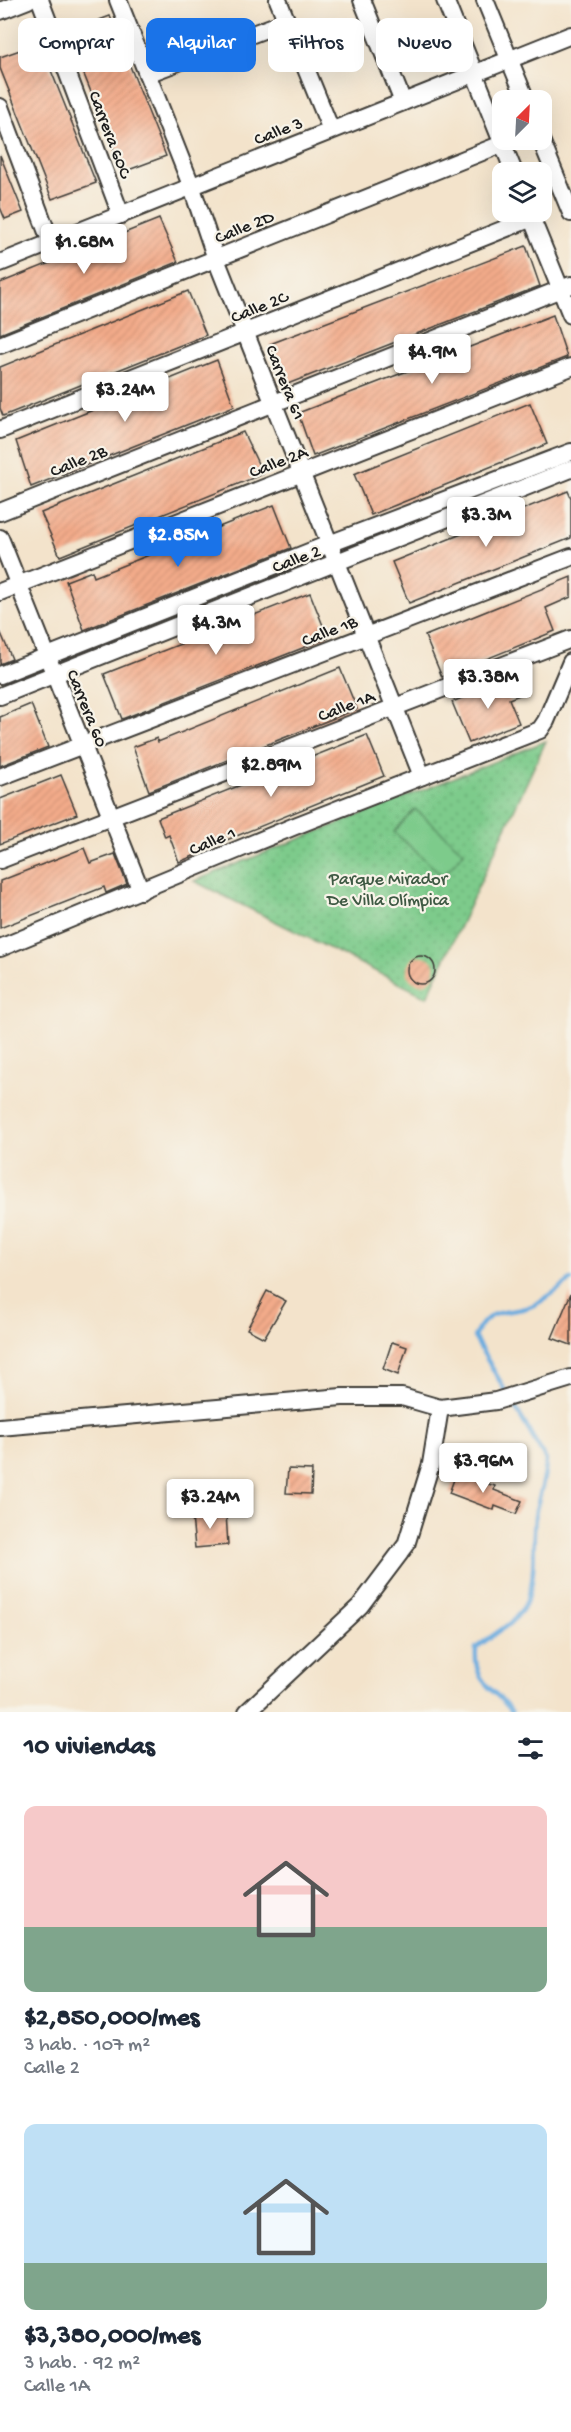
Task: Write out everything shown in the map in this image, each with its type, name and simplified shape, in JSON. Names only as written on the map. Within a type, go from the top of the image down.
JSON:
[{"type":"street","points":[[0,11],[28,0]]},
{"type":"street","name":"Carrera 60C","points":[[40,0],[121,215]]},
{"type":"street","name":"Carrera 61","points":[[118,0],[191,185],[216,259],[422,776]]},
{"type":"street","points":[[278,0],[285,18]]},
{"type":"street","points":[[362,0],[403,102]]},
{"type":"street","points":[[445,0],[492,119]]},
{"type":"street","points":[[485,0],[522,90]]},
{"type":"street","points":[[147,74],[268,28]]},
{"type":"street","name":"Calle 3","points":[[0,263],[571,35]]},
{"type":"street","points":[[307,72],[331,130]]},
{"type":"street","points":[[0,107],[51,243]]},
{"type":"street","name":"Calle 2D","points":[[0,345],[492,148]]},
{"type":"street","points":[[545,150],[571,213]]},
{"type":"street","name":"Calle 2C","points":[[0,430],[514,222]]},
{"type":"street","points":[[534,222],[566,287],[571,315]]},
{"type":"street","name":"Calle 2B","points":[[0,512],[566,287]]},
{"type":"street","name":"Calle 2A","points":[[0,592],[571,367]]},
{"type":"street","name":"Calle 2","points":[[0,675],[330,544],[571,452]]},
{"type":"street","name":"Calle 2","points":[[0,696],[571,469]]},
{"type":"street","name":"Carrera 60","points":[[0,538],[141,891]]},
{"type":"street","name":"Calle 1B","points":[[0,777],[571,557]]},
{"type":"street","name":"Calle 1A","points":[[0,860],[571,639]]},
{"type":"street","name":"Calle 1","points":[[0,948],[295,826],[540,730],[571,662]]},
{"type":"street","points":[[0,1427],[342,1397],[402,1397],[440,1408],[496,1401],[571,1378]]},
{"type":"street","points":[[247,1712],[360,1606],[406,1545],[431,1464],[440,1408]]},
{"type":"green space","name":"Parque Mirador De Villa Olímpica","points":[[546,741],[427,997],[194,881]]},
{"type":"green space","points":[[415,809],[464,852],[443,876],[394,832]]},
{"type":"building","points":[[18,51],[18,72],[52,72],[96,183],[52,199],[0,68],[0,57]]},
{"type":"building","points":[[83,72],[132,72],[166,156],[123,172]]},
{"type":"building","points":[[0,155],[23,212],[5,219],[0,207]]},
{"type":"building","points":[[159,219],[178,262],[0,334],[0,283]]},
{"type":"building","points":[[526,246],[540,286],[285,385],[270,344]]},
{"type":"building","points":[[188,291],[206,335],[3,416],[0,408],[0,367]]},
{"type":"building","points":[[553,315],[567,357],[313,456],[298,413]]},
{"type":"building","points":[[217,360],[234,406],[31,487],[16,441]]},
{"type":"building","points":[[530,403],[547,444],[371,515],[354,474]]},
{"type":"building","points":[[243,432],[263,474],[60,556],[41,513]]},
{"type":"building","points":[[568,491],[571,498],[571,538],[409,603],[392,562]]},
{"type":"building","points":[[274,505],[291,548],[84,630],[66,581],[92,571],[94,577]]},
{"type":"building","points":[[571,577],[571,597],[546,608],[555,631],[442,677],[425,636]]},
{"type":"building","points":[[310,593],[328,638],[122,719],[104,674]]},
{"type":"building","points":[[0,631],[12,659],[0,664]]},
{"type":"building","points":[[340,668],[357,709],[149,791],[133,747],[157,738],[158,742]]},
{"type":"building","points":[[515,677],[522,694],[509,699],[519,723],[469,743],[452,702]]},
{"type":"building","points":[[31,704],[48,747],[0,766],[0,717]]},
{"type":"building","points":[[367,735],[384,776],[202,850],[203,852],[179,862],[169,835],[165,837],[158,818]]},
{"type":"building","points":[[61,775],[77,814],[0,844],[0,799]]},
{"type":"building","points":[[84,848],[90,863],[115,854],[127,884],[106,893],[104,887],[0,928],[0,881]]},
{"type":"building","points":[[421,956],[431,960],[435,970],[431,980],[421,984],[411,980],[407,970],[411,960]]},
{"type":"building","points":[[267,1291],[286,1301],[264,1338],[247,1329]]},
{"type":"building","points":[[571,1293],[571,1345],[552,1338]]},
{"type":"building","points":[[392,1342],[407,1347],[398,1375],[383,1369]]},
{"type":"building","points":[[288,1469],[312,1470],[311,1494],[286,1493]]},
{"type":"building","points":[[456,1474],[495,1486],[494,1490],[522,1501],[516,1514],[495,1506],[494,1510],[449,1493]]},
{"type":"building","points":[[226,1513],[228,1545],[195,1548],[192,1516]]},
{"type":"waterway","points":[[512,1712],[481,1678],[476,1660],[476,1648],[512,1621],[528,1599],[533,1574],[534,1522],[546,1460],[474,1337],[479,1327],[490,1316],[532,1306],[571,1280]]}]
